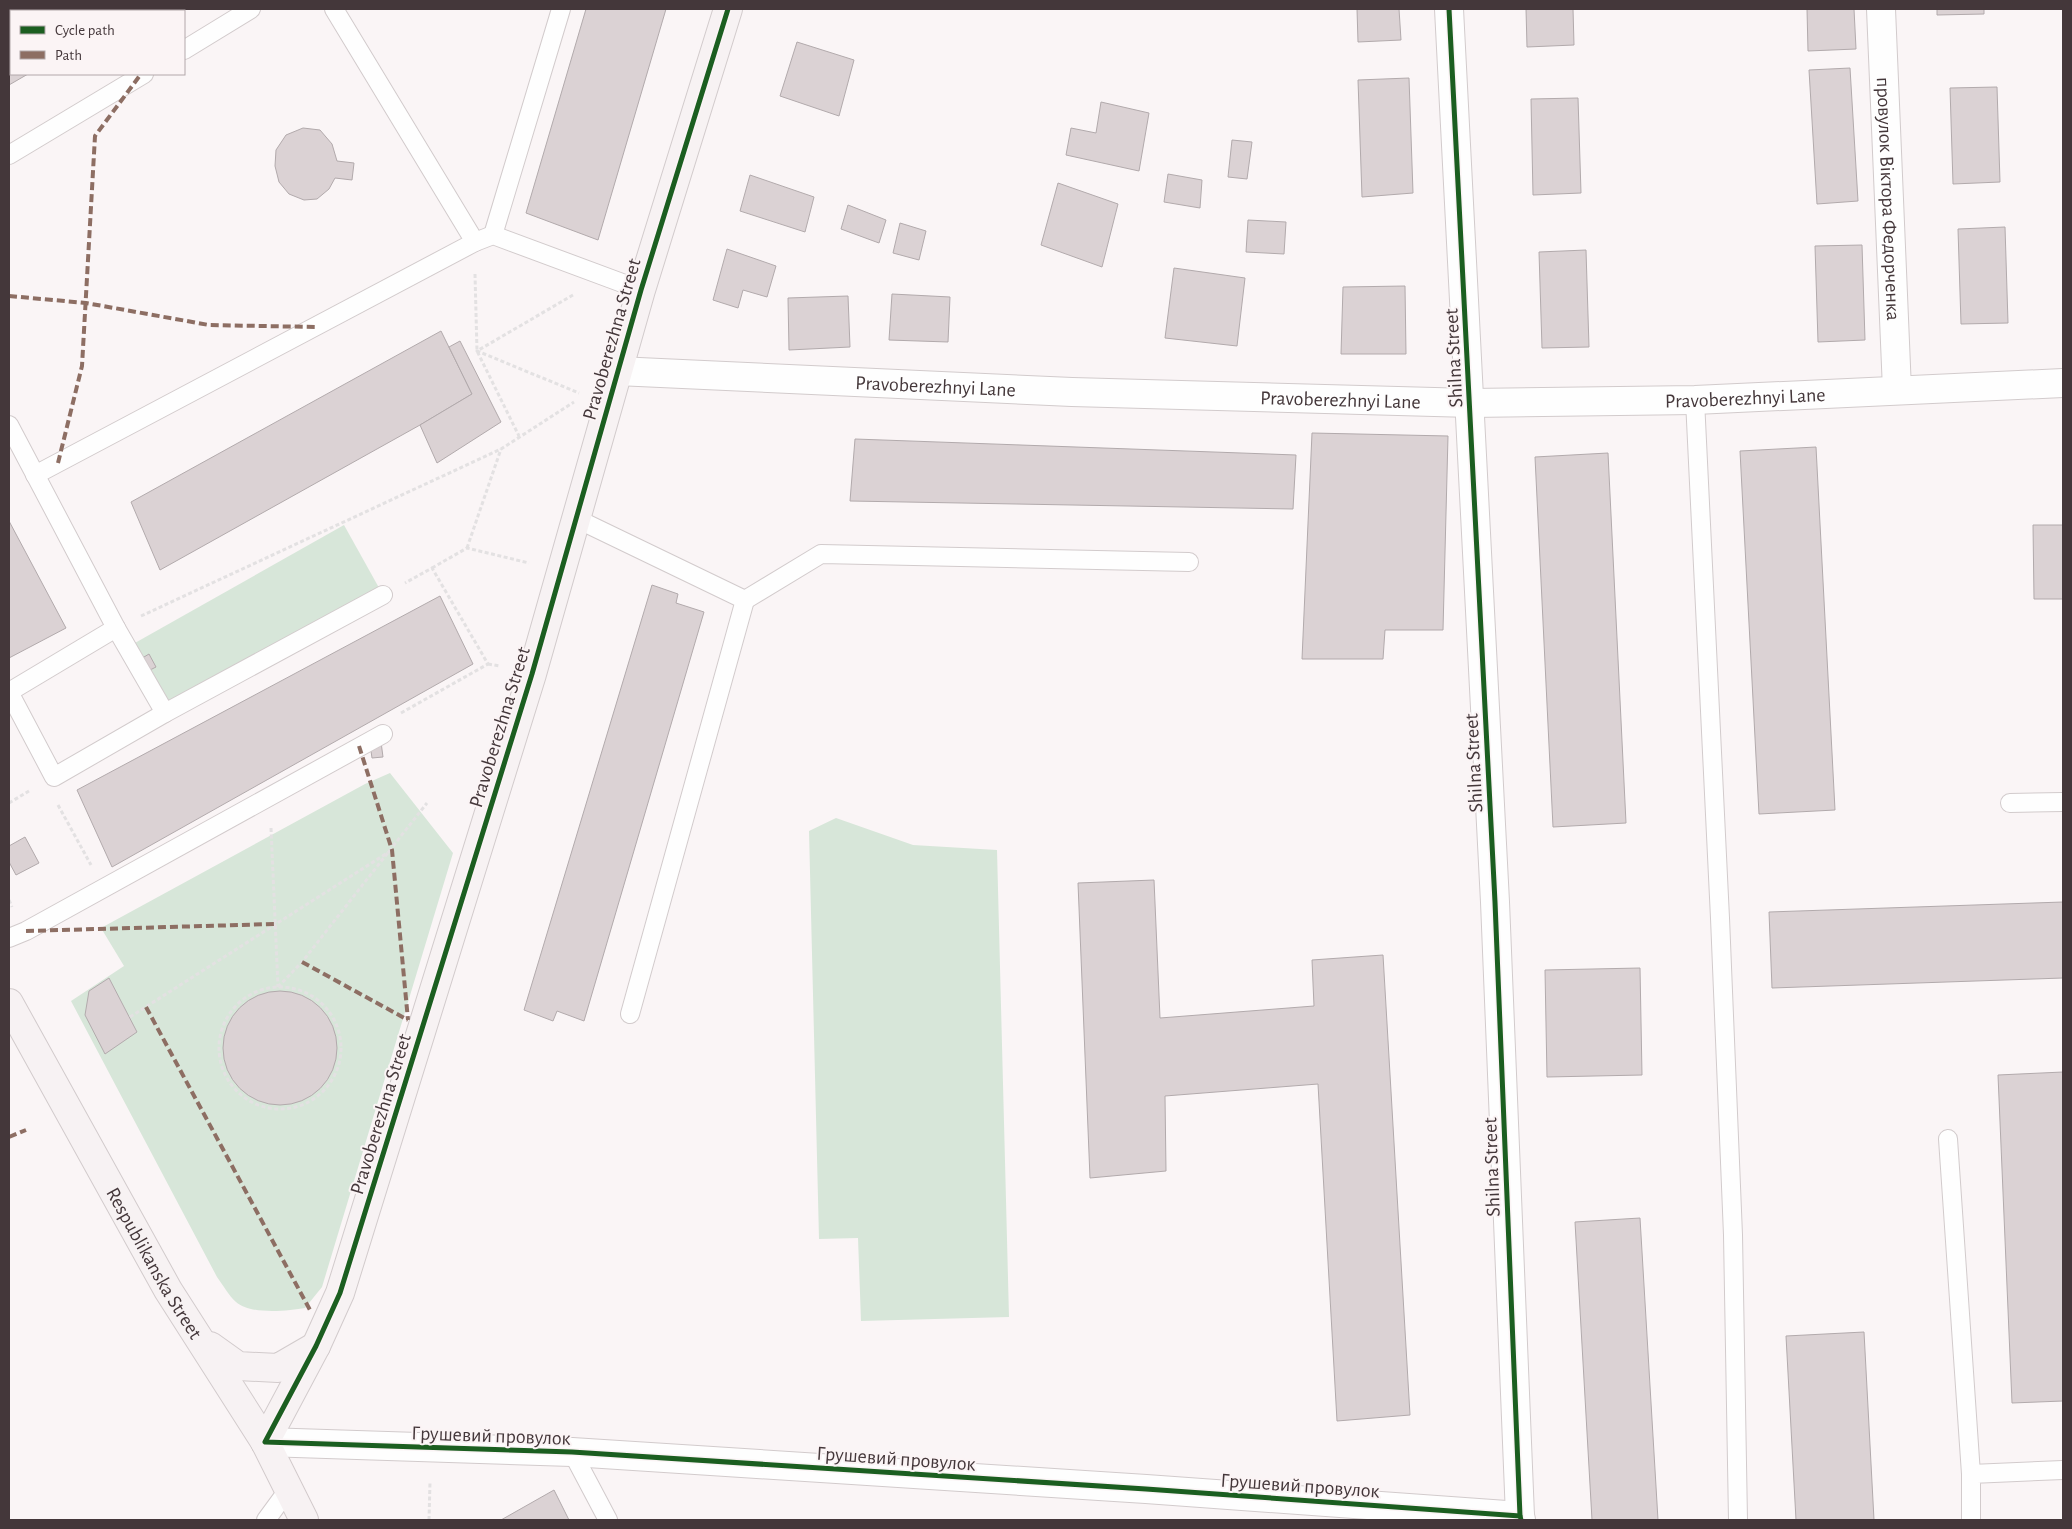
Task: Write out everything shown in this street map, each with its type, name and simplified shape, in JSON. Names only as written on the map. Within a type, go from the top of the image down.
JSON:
[{"type":"street","name":"Pravoberezhna Street","points":[[265,1442],[316,1346],[340,1293],[532,674],[641,290],[728,9]]},
{"type":"street","name":"Shilna Street","points":[[1449,9],[1471,403],[1495,902],[1520,1518]]},
{"type":"street","name":"провулок Віктора Федорченка","points":[[1881,9],[1897,390]]},
{"type":"street","name":"Pravoberezhnyi Lane","points":[[617,372],[1072,392],[1471,403],[1695,400],[2063,383]]},
{"type":"street","name":"Respublikanska Street","points":[[9,1003],[168,1290],[265,1442],[304,1520]]},
{"type":"street","points":[[200,1340],[238,1366],[248,1367],[278,1368],[316,1346]]},
{"type":"street","name":"Грушевий провулок","points":[[265,1442],[572,1452],[1146,1489],[1520,1518]]},
{"type":"lane","points":[[185,49],[251,9]]},
{"type":"lane","points":[[334,9],[474,242]]},
{"type":"lane","points":[[493,235],[561,9]]},
{"type":"lane","points":[[9,155],[142,75]]},
{"type":"lane","points":[[35,475],[474,242],[493,235],[641,290]]},
{"type":"lane","points":[[1695,400],[1732,1205],[1738,1520]]},
{"type":"lane","points":[[9,425],[116,628],[165,713]]},
{"type":"lane","points":[[575,518],[745,600]]},
{"type":"lane","points":[[630,1014],[745,600],[821,554],[1189,562]]},
{"type":"lane","points":[[116,628],[9,692],[54,777],[165,713],[383,595]]},
{"type":"lane","points":[[9,938],[26,931],[383,734]]},
{"type":"lane","points":[[2010,803],[2063,802]]},
{"type":"lane","points":[[1948,1139],[1971,1474],[1971,1520]]},
{"type":"lane","points":[[572,1452],[608,1520]]},
{"type":"lane","points":[[1971,1474],[2063,1470]]},
{"type":"lane","points":[[266,1520],[288,1490]]},
{"type":"path","points":[[474,242],[477,351],[519,436]]},
{"type":"path","points":[[477,351],[605,276]]},
{"type":"path","points":[[116,628],[501,449],[584,395],[477,351]]},
{"type":"path","points":[[432,568],[467,548],[501,449]]},
{"type":"path","points":[[467,548],[534,565]]},
{"type":"path","points":[[270,796],[278,988]]},
{"type":"path","points":[[54,799],[104,888]]},
{"type":"path","points":[[278,988],[288,987],[311,995],[329,1011],[340,1033],[341,1057],[333,1079],[316,1097],[294,1108],[269,1108],[246,1099],[229,1082],[219,1060],[220,1035],[228,1014],[244,998],[265,988],[278,988],[302,962],[392,850],[427,803]]},
{"type":"path","points":[[130,1017],[392,850]]},
{"type":"path","points":[[429,1520],[430,1482]]},
{"type":"green space","points":[[344,525],[383,595],[165,713],[126,648]]},
{"type":"green space","points":[[390,773],[453,853],[322,1287],[305,1308],[279,1311],[250,1309],[236,1302],[228,1294],[217,1277],[71,1001],[124,966],[101,928],[365,784]]},
{"type":"green space","points":[[836,818],[913,845],[997,850],[1009,1317],[861,1321],[858,1238],[819,1239],[809,831]]},
{"type":"building","points":[[9,9],[148,9],[10,10],[10,75],[26,75],[9,85]]},
{"type":"building","points":[[586,9],[666,9],[598,240],[526,213]]},
{"type":"building","points":[[1357,9],[1399,9],[1401,40],[1358,42]]},
{"type":"building","points":[[1526,9],[1573,9],[1574,45],[1527,47]]},
{"type":"building","points":[[1807,9],[1854,9],[1856,49],[1808,51]]},
{"type":"building","points":[[1937,9],[1984,9],[1984,14],[1937,15]]},
{"type":"building","points":[[797,42],[854,60],[839,116],[780,96]]},
{"type":"building","points":[[1850,68],[1858,201],[1817,204],[1809,70]]},
{"type":"building","points":[[1409,78],[1413,193],[1362,197],[1358,80]]},
{"type":"building","points":[[1997,87],[2000,182],[1953,184],[1950,88]]},
{"type":"building","points":[[1578,98],[1581,193],[1533,195],[1531,99]]},
{"type":"building","points":[[1101,102],[1149,113],[1139,171],[1066,155],[1071,128],[1096,133]]},
{"type":"building","points":[[303,128],[320,130],[332,144],[337,161],[354,163],[352,180],[335,178],[329,189],[317,199],[304,200],[289,194],[279,182],[275,166],[276,150],[286,135]]},
{"type":"building","points":[[1232,140],[1252,142],[1247,179],[1228,177]]},
{"type":"building","points":[[1168,174],[1202,180],[1200,208],[1164,202]]},
{"type":"building","points":[[750,175],[814,197],[805,232],[740,211]]},
{"type":"building","points":[[1058,183],[1118,204],[1102,267],[1041,245]]},
{"type":"building","points":[[848,205],[886,220],[879,243],[841,229]]},
{"type":"building","points":[[1248,220],[1286,222],[1284,254],[1246,252]]},
{"type":"building","points":[[900,223],[926,231],[919,260],[893,253]]},
{"type":"building","points":[[2005,227],[2008,323],[1961,324],[1958,229]]},
{"type":"building","points":[[1862,245],[1865,340],[1818,342],[1815,246]]},
{"type":"building","points":[[727,249],[776,266],[767,297],[743,290],[738,308],[713,300]]},
{"type":"building","points":[[1586,250],[1589,347],[1542,348],[1539,252]]},
{"type":"building","points":[[1174,268],[1245,278],[1237,346],[1165,338]]},
{"type":"building","points":[[1405,286],[1406,354],[1341,354],[1343,287]]},
{"type":"building","points":[[892,294],[950,297],[948,342],[889,340]]},
{"type":"building","points":[[848,296],[850,347],[789,350],[788,298]]},
{"type":"building","points":[[441,331],[472,394],[160,570],[131,502]]},
{"type":"building","points":[[460,341],[501,422],[437,463],[420,425],[472,394],[449,347]]},
{"type":"building","points":[[1312,433],[1448,436],[1443,630],[1385,630],[1383,659],[1302,659]]},
{"type":"building","points":[[855,439],[1296,455],[1293,509],[850,501]]},
{"type":"building","points":[[1816,447],[1835,810],[1759,814],[1740,451]]},
{"type":"building","points":[[1608,453],[1626,823],[1553,827],[1535,457]]},
{"type":"building","points":[[9,521],[66,628],[9,658]]},
{"type":"building","points":[[2033,525],[2063,525],[2063,599],[2034,599]]},
{"type":"building","points":[[652,585],[678,594],[676,603],[704,612],[584,1021],[557,1011],[553,1021],[524,1010]]},
{"type":"building","points":[[440,596],[473,664],[112,867],[77,790]]},
{"type":"building","points":[[149,654],[156,667],[146,672],[139,660]]},
{"type":"building","points":[[381,742],[383,757],[372,758],[370,744]]},
{"type":"building","points":[[25,837],[39,863],[16,875],[9,862],[9,846]]},
{"type":"building","points":[[1154,880],[1160,1018],[1314,1006],[1312,960],[1383,955],[1410,1415],[1337,1421],[1318,1084],[1165,1096],[1166,1171],[1090,1178],[1078,883]]},
{"type":"building","points":[[2063,902],[2063,978],[1772,988],[1769,912]]},
{"type":"building","points":[[1640,968],[1642,1075],[1547,1077],[1545,970]]},
{"type":"building","points":[[109,978],[137,1032],[105,1054],[85,1015],[89,991]]},
{"type":"building","points":[[280,991],[302,996],[320,1008],[332,1026],[337,1048],[332,1070],[320,1088],[302,1100],[280,1105],[258,1100],[240,1088],[228,1070],[223,1048],[228,1026],[240,1008],[258,996]]},
{"type":"building","points":[[2063,1072],[2063,1401],[2012,1403],[1998,1075]]},
{"type":"building","points":[[1640,1218],[1658,1520],[1592,1520],[1575,1222]]},
{"type":"building","points":[[1864,1332],[1874,1520],[1796,1520],[1786,1336]]},
{"type":"building","points":[[554,1490],[569,1520],[501,1520]]},
{"type":"marked path","points":[[58,463],[82,366],[95,136],[140,75]]},
{"type":"marked path","points":[[9,296],[86,303],[209,325],[315,327]]},
{"type":"marked path","points":[[359,746],[392,850],[408,1020]]},
{"type":"marked path","points":[[26,931],[275,924]]},
{"type":"marked path","points":[[302,962],[408,1020]]},
{"type":"marked path","points":[[146,1007],[310,1310]]},
{"type":"marked path","points":[[9,1137],[26,1130]]},
{"type":"cycle path","points":[[728,9],[641,290],[532,674],[340,1293],[316,1346],[265,1442],[572,1452],[1146,1489],[1520,1516],[1521,1520]]},
{"type":"cycle path","points":[[1449,9],[1495,902],[1520,1516]]}]
